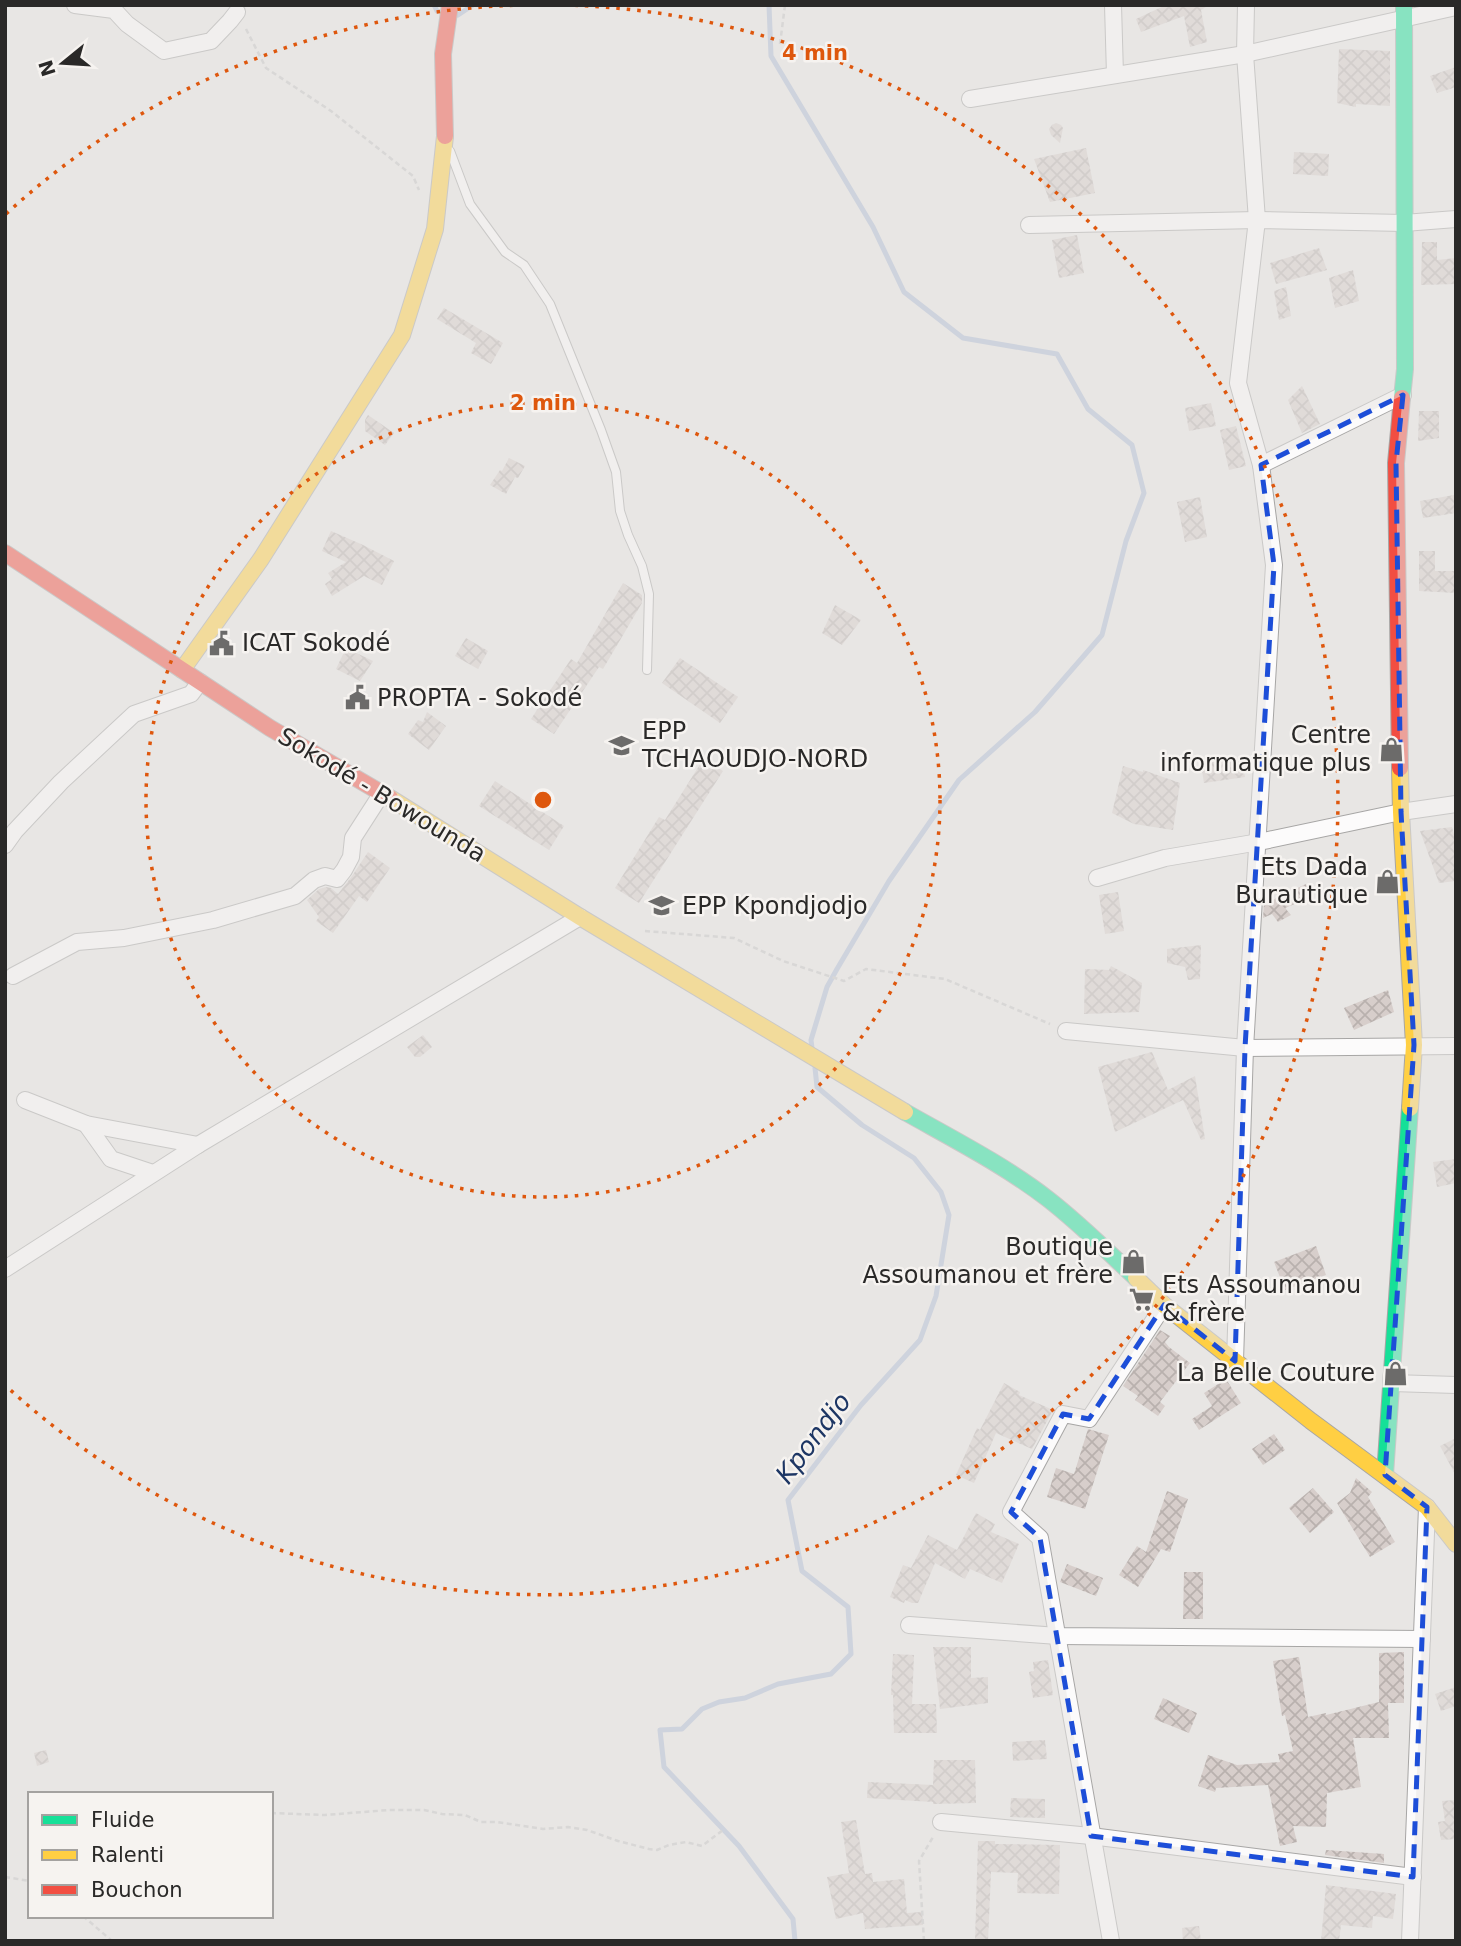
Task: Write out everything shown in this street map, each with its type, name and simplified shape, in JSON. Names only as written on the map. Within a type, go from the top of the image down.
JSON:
[{"type":"street","points":[[75,5],[114,10],[127,24],[164,51],[211,41],[237,12]]},
{"type":"street","points":[[1113,5],[1115,75]]},
{"type":"street","points":[[1235,1361],[1245,1048],[1274,565],[1261,465],[1238,383],[1257,220],[1245,54],[1246,5]]},
{"type":"street","points":[[970,99],[1245,54],[1404,12],[1456,7]]},
{"type":"street","points":[[182,670],[261,559],[402,335],[435,229],[445,138],[443,54],[450,11]]},
{"type":"street","points":[[1385,1475],[1414,1045],[1401,813],[1396,463],[1405,369],[1404,12]]},
{"type":"street","points":[[1029,225],[1257,220],[1404,223],[1456,219]]},
{"type":"street","points":[[1261,465],[1402,395]]},
{"type":"street","name":"Sokodé - Bowounda","points":[[5,553],[270,728],[382,793],[580,917],[878,1097],[984,1156],[1047,1198],[1093,1237],[1164,1305],[1427,1507],[1456,1544]]},
{"type":"street","points":[[5,845],[61,782],[134,714],[191,694],[200,682]]},
{"type":"street","points":[[13,976],[77,943],[124,938],[213,920],[295,896],[314,880],[325,876],[337,878],[351,857],[353,838],[382,793]]},
{"type":"street","points":[[1097,878],[1166,858],[1456,804]]},
{"type":"street","points":[[5,1269],[198,1145],[580,917]]},
{"type":"street","points":[[1066,1031],[1245,1048],[1456,1046]]},
{"type":"street","points":[[25,1100],[86,1124],[198,1145]]},
{"type":"street","points":[[86,1124],[111,1159],[153,1173]]},
{"type":"street","points":[[1111,1941],[1041,1538],[1011,1512],[1063,1415],[1089,1419],[1164,1305]]},
{"type":"street","points":[[1392,1383],[1456,1385]]},
{"type":"street","points":[[1410,1941],[1427,1507]]},
{"type":"street","points":[[909,1625],[1058,1636],[1422,1639]]},
{"type":"street","points":[[941,1822],[1091,1836],[1413,1877]]},
{"type":"lane","points":[[445,138],[470,204],[505,252],[524,265],[550,304],[601,430],[616,472],[620,511],[642,566],[649,594],[647,670]]},
{"type":"path","points":[[780,44],[785,5]]},
{"type":"path","points":[[237,12],[265,68],[331,111],[413,176],[422,197]]},
{"type":"path","points":[[644,931],[734,938],[783,961],[844,981],[866,969],[945,979],[1066,1031]]},
{"type":"path","points":[[273,1813],[325,1815],[424,1810],[465,1815],[481,1822],[543,1829],[568,1827],[657,1850],[686,1842],[702,1846],[723,1830]]},
{"type":"path","points":[[924,1941],[919,1861],[941,1822]]},
{"type":"path","points":[[5,1877],[28,1881]]},
{"type":"path","points":[[85,1918],[112,1941]]},
{"type":"highlighted area","points":[[1403,395],[1396,463],[1401,812],[1414,1045],[1385,1475],[1427,1507],[1413,1877],[1091,1836],[1040,1538],[1011,1512],[1063,1414],[1089,1419],[1164,1305],[1235,1361],[1245,1048],[1274,565],[1261,465]]},
{"type":"building","points":[[1166,5],[1209,5],[1201,10],[1207,42],[1190,47],[1184,16],[1141,32],[1136,19]]},
{"type":"building","points":[[1339,49],[1390,51],[1390,106],[1356,104],[1356,107],[1337,103]]},
{"type":"building","points":[[1456,67],[1456,87],[1437,93],[1430,76]]},
{"type":"building","points":[[1056,123],[1063,128],[1060,143],[1051,135],[1049,129]]},
{"type":"building","points":[[1086,148],[1095,193],[1050,202],[1034,159]]},
{"type":"building","points":[[1294,152],[1329,154],[1328,176],[1293,174]]},
{"type":"building","points":[[1077,235],[1084,273],[1059,278],[1052,240]]},
{"type":"building","points":[[1422,242],[1437,242],[1437,260],[1456,258],[1456,284],[1421,285]]},
{"type":"building","points":[[1319,248],[1327,270],[1276,284],[1270,263]]},
{"type":"building","points":[[1353,270],[1359,301],[1335,308],[1329,278]]},
{"type":"building","points":[[1286,287],[1291,316],[1279,320],[1274,291]]},
{"type":"building","points":[[444,308],[503,343],[491,364],[471,353],[476,343],[437,319]]},
{"type":"building","points":[[1302,386],[1320,424],[1302,433],[1288,400]]},
{"type":"building","points":[[1211,403],[1216,426],[1189,431],[1185,408]]},
{"type":"building","points":[[1419,411],[1439,411],[1439,438],[1418,441]]},
{"type":"building","points":[[368,415],[394,433],[385,445],[365,431]]},
{"type":"building","points":[[1236,426],[1246,466],[1229,470],[1220,430]]},
{"type":"building","points":[[509,458],[525,466],[506,494],[490,485]]},
{"type":"building","points":[[1454,495],[1456,513],[1423,518],[1420,501]]},
{"type":"building","points":[[1200,497],[1207,537],[1185,542],[1177,502]]},
{"type":"building","points":[[331,531],[394,561],[382,585],[364,576],[332,596],[325,584],[332,579],[328,573],[346,562],[322,551]]},
{"type":"building","points":[[1419,551],[1435,551],[1435,571],[1456,571],[1456,593],[1419,591]]},
{"type":"building","points":[[623,583],[642,595],[642,603],[603,669],[599,667],[554,734],[531,719],[571,659],[577,663]]},
{"type":"building","points":[[835,605],[861,620],[842,645],[822,633]]},
{"type":"building","points":[[466,638],[488,651],[478,669],[455,656]]},
{"type":"building","points":[[346,648],[373,661],[360,681],[336,669]]},
{"type":"building","points":[[680,658],[738,697],[720,723],[662,683]]},
{"type":"building","points":[[427,712],[446,726],[429,750],[408,734],[418,720],[423,722]]},
{"type":"building","points":[[704,758],[723,771],[639,903],[615,888],[659,817],[665,820]]},
{"type":"building","points":[[1242,758],[1245,777],[1204,783],[1201,764]]},
{"type":"building","points":[[1123,766],[1180,783],[1173,830],[1134,824],[1112,813]]},
{"type":"building","points":[[495,781],[564,826],[549,850],[479,806]]},
{"type":"building","points":[[1452,827],[1456,842],[1456,881],[1439,883],[1420,831]]},
{"type":"building","points":[[368,852],[390,868],[367,902],[359,896],[333,933],[316,921],[319,917],[307,900],[319,889],[326,887],[338,894]]},
{"type":"building","points":[[1306,884],[1311,897],[1285,908],[1291,915],[1278,922],[1272,914],[1263,918],[1264,904]]},
{"type":"building","points":[[1118,892],[1124,931],[1105,934],[1099,895]]},
{"type":"building","points":[[1201,945],[1200,979],[1188,980],[1185,967],[1167,963],[1167,949]]},
{"type":"building","points":[[1111,966],[1142,983],[1139,1012],[1084,1014],[1085,969],[1109,970]]},
{"type":"building","points":[[1388,990],[1394,1012],[1354,1030],[1344,1008]]},
{"type":"building","points":[[423,1035],[432,1047],[420,1057],[415,1057],[407,1047]]},
{"type":"building","points":[[1152,1052],[1168,1090],[1195,1076],[1205,1139],[1201,1140],[1183,1100],[1115,1132],[1098,1067]]},
{"type":"building","points":[[1456,1159],[1456,1183],[1437,1187],[1433,1162]]},
{"type":"building","points":[[1316,1246],[1326,1275],[1285,1290],[1274,1262]]},
{"type":"building","points":[[1160,1330],[1170,1336],[1165,1342],[1169,1347],[1190,1363],[1160,1402],[1165,1406],[1158,1416],[1135,1400],[1138,1396],[1123,1386]]},
{"type":"building","points":[[1226,1379],[1241,1403],[1199,1430],[1192,1419],[1212,1406],[1204,1393]]},
{"type":"building","points":[[1004,1383],[1020,1392],[1019,1395],[1053,1410],[1032,1449],[996,1433],[974,1483],[956,1475],[977,1428],[980,1430]]},
{"type":"building","points":[[1088,1429],[1109,1435],[1085,1509],[1047,1497],[1056,1468],[1074,1474]]},
{"type":"building","points":[[1274,1434],[1285,1450],[1263,1465],[1252,1449]]},
{"type":"building","points":[[1456,1438],[1456,1476],[1440,1446]]},
{"type":"building","points":[[1356,1478],[1372,1492],[1368,1497],[1395,1542],[1370,1557],[1337,1503],[1350,1493]]},
{"type":"building","points":[[1313,1488],[1334,1512],[1310,1533],[1289,1508]]},
{"type":"building","points":[[1167,1491],[1188,1499],[1170,1552],[1161,1549],[1138,1587],[1119,1575],[1137,1546],[1146,1552]]},
{"type":"building","points":[[976,1513],[995,1524],[991,1532],[1019,1544],[1002,1583],[970,1569],[965,1579],[935,1563],[918,1603],[905,1600],[904,1603],[890,1597],[903,1565],[911,1568],[928,1535],[957,1550]]},
{"type":"building","points":[[1067,1564],[1103,1578],[1096,1596],[1060,1582]]},
{"type":"building","points":[[1184,1572],[1203,1572],[1203,1619],[1183,1619]]},
{"type":"building","points":[[933,1647],[971,1647],[971,1678],[988,1677],[988,1703],[940,1709]]},
{"type":"building","points":[[1404,1652],[1404,1703],[1388,1703],[1389,1738],[1353,1738],[1361,1787],[1327,1793],[1326,1827],[1293,1826],[1297,1842],[1280,1846],[1268,1785],[1216,1788],[1215,1792],[1198,1786],[1208,1755],[1237,1765],[1280,1762],[1278,1754],[1293,1751],[1285,1715],[1282,1716],[1273,1661],[1299,1657],[1308,1717],[1379,1702],[1379,1653]]},
{"type":"building","points":[[893,1654],[914,1655],[912,1704],[936,1704],[937,1733],[894,1733],[891,1695]]},
{"type":"building","points":[[1048,1660],[1053,1695],[1033,1698],[1029,1672],[1034,1671],[1033,1662]]},
{"type":"building","points":[[1456,1687],[1456,1706],[1441,1711],[1435,1694]]},
{"type":"building","points":[[1163,1698],[1197,1713],[1189,1733],[1154,1719]]},
{"type":"building","points":[[1045,1740],[1047,1759],[1013,1761],[1012,1742]]},
{"type":"building","points":[[46,1750],[49,1762],[37,1766],[34,1753]]},
{"type":"building","points":[[934,1760],[975,1760],[976,1803],[933,1804],[867,1798],[868,1782],[933,1785]]},
{"type":"building","points":[[1011,1798],[1045,1799],[1045,1818],[1010,1817]]},
{"type":"building","points":[[1456,1800],[1456,1839],[1441,1840],[1438,1822],[1445,1821],[1442,1801]]},
{"type":"building","points":[[856,1820],[865,1874],[872,1873],[873,1882],[904,1879],[907,1913],[922,1912],[923,1925],[865,1929],[863,1913],[836,1919],[827,1877],[849,1873],[841,1822]]},
{"type":"building","points":[[978,1841],[995,1841],[995,1844],[1060,1845],[1059,1894],[1017,1893],[1018,1873],[991,1872],[988,1941],[975,1941]]},
{"type":"building","points":[[1326,1850],[1384,1854],[1384,1863],[1325,1855]]},
{"type":"building","points":[[1326,1885],[1396,1894],[1393,1919],[1373,1916],[1372,1928],[1341,1925],[1339,1941],[1321,1941]]},
{"type":"building","points":[[1199,1926],[1201,1941],[1183,1941],[1182,1928]]},
{"type":"waterway","points":[[434,5],[437,11]]},
{"type":"waterway","points":[[458,15],[473,5]]},
{"type":"waterway","points":[[769,5],[771,56],[873,227],[904,292],[963,338],[1057,354],[1088,409],[1132,445],[1144,493],[1126,541],[1102,635],[1035,712],[959,780],[889,881],[827,987],[811,1040],[812,1048]]},
{"type":"waterway","name":"Kpondjo","points":[[795,1941],[793,1919],[739,1846],[664,1767],[660,1730],[682,1729],[702,1709],[719,1702],[745,1698],[778,1684],[831,1674],[851,1654],[848,1607],[802,1571],[788,1500],[861,1405],[920,1340],[936,1296],[949,1215],[941,1192],[914,1158],[862,1125],[817,1087],[815,1068]]},
{"type":"traffic: fast","points":[[1402,398],[1405,369],[1404,5]]},
{"type":"traffic: fast","points":[[1385,1475],[1410,1108]]},
{"type":"traffic: fast","points":[[905,1112],[978,1153],[1048,1199],[1136,1278]]},
{"type":"traffic: slow","points":[[182,670],[261,559],[402,335],[435,229],[445,136]]},
{"type":"traffic: slow","points":[[1400,768],[1414,1045],[1410,1108]]},
{"type":"traffic: slow","points":[[390,798],[580,917],[905,1112]]},
{"type":"traffic: slow","points":[[1136,1278],[1164,1305],[1311,1421],[1427,1507],[1456,1544]]},
{"type":"traffic: jam","points":[[445,136],[443,54],[450,5]]},
{"type":"traffic: jam","points":[[1400,768],[1396,463],[1402,398]]},
{"type":"traffic: jam","points":[[5,553],[270,728],[390,798]]},
{"type":"place","name":"ICAT Sokodé","points":[[222,643]]},
{"type":"place","name":"PROPTA - Sokodé","points":[[357,698]]},
{"type":"place","name":"EPP TCHAOUDJO-NORD","points":[[622,745]]},
{"type":"place","name":"Centre informatique plus","points":[[1391,749]]},
{"type":"place","name":"Ets Dada Burautique","points":[[1388,881]]},
{"type":"place","name":"EPP Kpondjodjo","points":[[662,906]]},
{"type":"place","name":"Boutique Assoumanou et frère","points":[[1133,1261]]},
{"type":"place","name":"Ets Assoumanou & frère","points":[[1142,1299]]},
{"type":"place","name":"La Belle Couture","points":[[1395,1373]]}]
